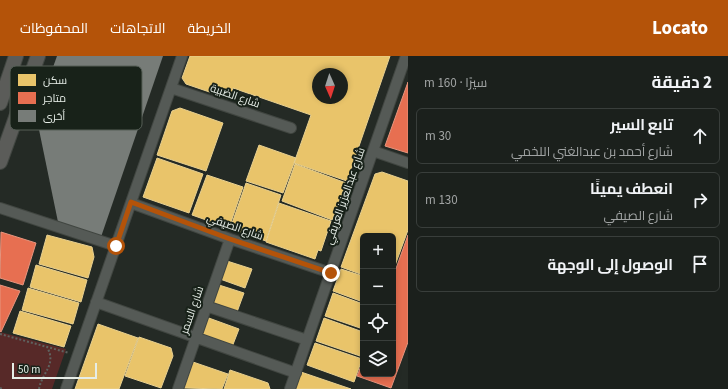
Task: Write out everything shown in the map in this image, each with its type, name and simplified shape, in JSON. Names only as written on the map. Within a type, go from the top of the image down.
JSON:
[{"type":"street","points":[[13,66],[16,56]]},
{"type":"street","points":[[34,66],[38,56]]},
{"type":"street","points":[[66,389],[182,56]]},
{"type":"street","name":"شارع عبدالعزيز العريفي","points":[[290,389],[406,56]]},
{"type":"street","points":[[0,103],[10,74]]},
{"type":"street","name":"شارع الضبية","points":[[171,88],[291,128]]},
{"type":"street","points":[[0,162],[11,130]]},
{"type":"street","points":[[373,151],[408,163]]},
{"type":"street","name":"شارع الصيفي","points":[[131,202],[230,239],[331,273]]},
{"type":"street","points":[[0,208],[116,246]]},
{"type":"street","name":"شارع السمر","points":[[178,389],[230,239]]},
{"type":"street","points":[[96,302],[296,373]]},
{"type":"street","points":[[206,306],[307,340]]},
{"type":"path","points":[[0,334],[78,356]]},
{"type":"path","points":[[39,389],[42,378],[50,365],[51,355],[47,347]]},
{"type":"shaded area","points":[[0,332],[66,349],[52,389],[0,389]]},
{"type":"building: سكن","points":[[190,56],[390,56],[347,181],[294,163],[311,115],[233,88],[230,99],[186,84],[182,78]]},
{"type":"building: سكن","points":[[180,108],[223,123],[206,171],[157,155],[172,111]]},
{"type":"building: سكن","points":[[259,145],[296,158],[283,193],[246,181]]},
{"type":"building: سكن","points":[[157,158],[203,174],[189,213],[143,197]]},
{"type":"building: سكن","points":[[295,164],[346,183],[332,220],[282,201]]},
{"type":"building: سكن","points":[[382,172],[408,181],[408,230],[396,263],[396,233],[360,233],[360,274],[341,267],[375,174]]},
{"type":"building: سكن","points":[[207,175],[243,187],[229,228],[192,215]]},
{"type":"building: سكن","points":[[246,183],[281,195],[266,241],[230,229]]},
{"type":"building: سكن","points":[[279,203],[331,221],[321,251],[318,250],[315,259],[266,242]]},
{"type":"building: سكن","points":[[47,235],[92,247],[94,257],[88,278],[39,264]]},
{"type":"building: سكن","points":[[227,261],[252,269],[245,288],[220,279]]},
{"type":"building: سكن","points":[[36,265],[87,280],[81,302],[30,287]]},
{"type":"building: سكن","points":[[341,269],[360,275],[360,301],[333,291]]},
{"type":"building: سكن","points":[[219,285],[244,293],[237,312],[212,303]]},
{"type":"building: سكن","points":[[28,288],[79,303],[73,324],[22,310]]},
{"type":"building: سكن","points":[[333,293],[360,303],[360,328],[325,316]]},
{"type":"building: سكن","points":[[20,311],[71,326],[64,347],[13,333]]},
{"type":"building: سكن","points":[[206,317],[239,329],[232,347],[199,335]]},
{"type":"building: سكن","points":[[324,318],[360,331],[360,356],[316,341]]},
{"type":"building: سكن","points":[[98,324],[138,338],[119,389],[75,389]]},
{"type":"building: سكن","points":[[139,337],[171,348],[173,356],[161,388],[125,376]]},
{"type":"building: سكن","points":[[315,343],[360,358],[360,365],[354,382],[307,365]]},
{"type":"building: سكن","points":[[193,362],[228,374],[222,389],[184,388]]},
{"type":"building: سكن","points":[[230,370],[268,383],[270,389],[224,389]]},
{"type":"building: سكن","points":[[298,371],[351,389],[291,389]]},
{"type":"building: متاجر","points":[[408,82],[408,153],[385,146]]},
{"type":"building: متاجر","points":[[1,232],[36,243],[23,285],[0,278]]},
{"type":"building: متاجر","points":[[408,235],[408,342],[396,374],[396,269]]},
{"type":"building: متاجر","points":[[0,285],[20,291],[1,332],[0,331]]},
{"type":"building: متاجر","points":[[360,368],[360,377],[395,377],[391,388],[357,376]]},
{"type":"building: أخرى","points":[[57,56],[163,56],[142,117],[142,66],[53,66]]},
{"type":"building: أخرى","points":[[39,130],[138,130],[101,237],[58,222]]},
{"type":"route","points":[[116,246],[131,202],[230,239],[331,273]]}]
